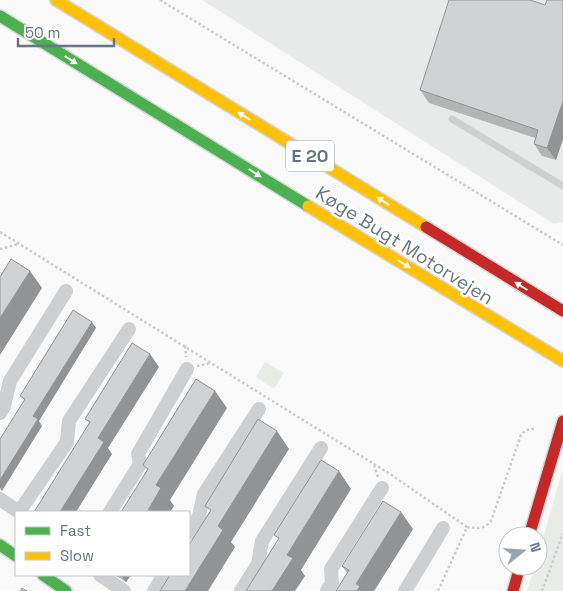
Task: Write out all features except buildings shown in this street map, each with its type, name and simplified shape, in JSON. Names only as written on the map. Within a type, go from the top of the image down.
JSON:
[{"type":"main road","name":"Køge Bugt Motorvejen","points":[[56,0],[563,311]]},
{"type":"main road","name":"Køge Bugt Motorvejen","points":[[0,16],[563,363]]},
{"type":"main road","points":[[532,526],[563,420]]},
{"type":"main road","points":[[1,548],[15,555]]},
{"type":"main road","points":[[44,576],[66,591]]},
{"type":"main road","points":[[513,591],[517,576]]},
{"type":"street","points":[[0,413],[4,406],[10,381],[66,291]]},
{"type":"street","points":[[20,511],[67,442],[69,421],[129,329]]},
{"type":"street","points":[[111,511],[140,464],[138,454],[187,369]]},
{"type":"street","points":[[190,531],[199,516],[204,494],[259,409]]},
{"type":"street","points":[[241,591],[258,564],[262,541],[321,448]]},
{"type":"street","points":[[327,591],[332,583],[331,569],[382,488]]},
{"type":"street","points":[[0,499],[18,511]]},
{"type":"street","points":[[405,591],[443,528]]},
{"type":"street","points":[[101,576],[118,589]]},
{"type":"street","points":[[154,591],[163,576]]},
{"type":"lane","points":[[452,119],[563,186]]},
{"type":"path","points":[[160,0],[563,245]]},
{"type":"path","points":[[0,250],[19,243]]},
{"type":"path","points":[[467,527],[479,528],[486,526],[491,521],[520,435],[526,430],[534,429]]},
{"type":"path","points":[[542,591],[563,533]]},
{"type":"shaded area","points":[[202,0],[563,0],[563,222],[554,224]]},
{"type":"shaded area","points":[[265,362],[284,373],[274,389],[256,377]]},
{"type":"shaded area","points":[[563,469],[563,591],[527,591],[532,576],[548,576],[548,526],[546,526]]},
{"type":"traffic: fast","points":[[0,16],[308,206]]},
{"type":"traffic: fast","points":[[0,545],[15,555]]},
{"type":"traffic: fast","points":[[44,576],[66,591]]},
{"type":"traffic: slow","points":[[56,0],[426,227]]},
{"type":"traffic: slow","points":[[308,206],[563,361]]},
{"type":"traffic: jam","points":[[426,227],[563,311]]},
{"type":"traffic: jam","points":[[532,526],[563,421]]},
{"type":"traffic: jam","points":[[513,591],[517,576]]}]
